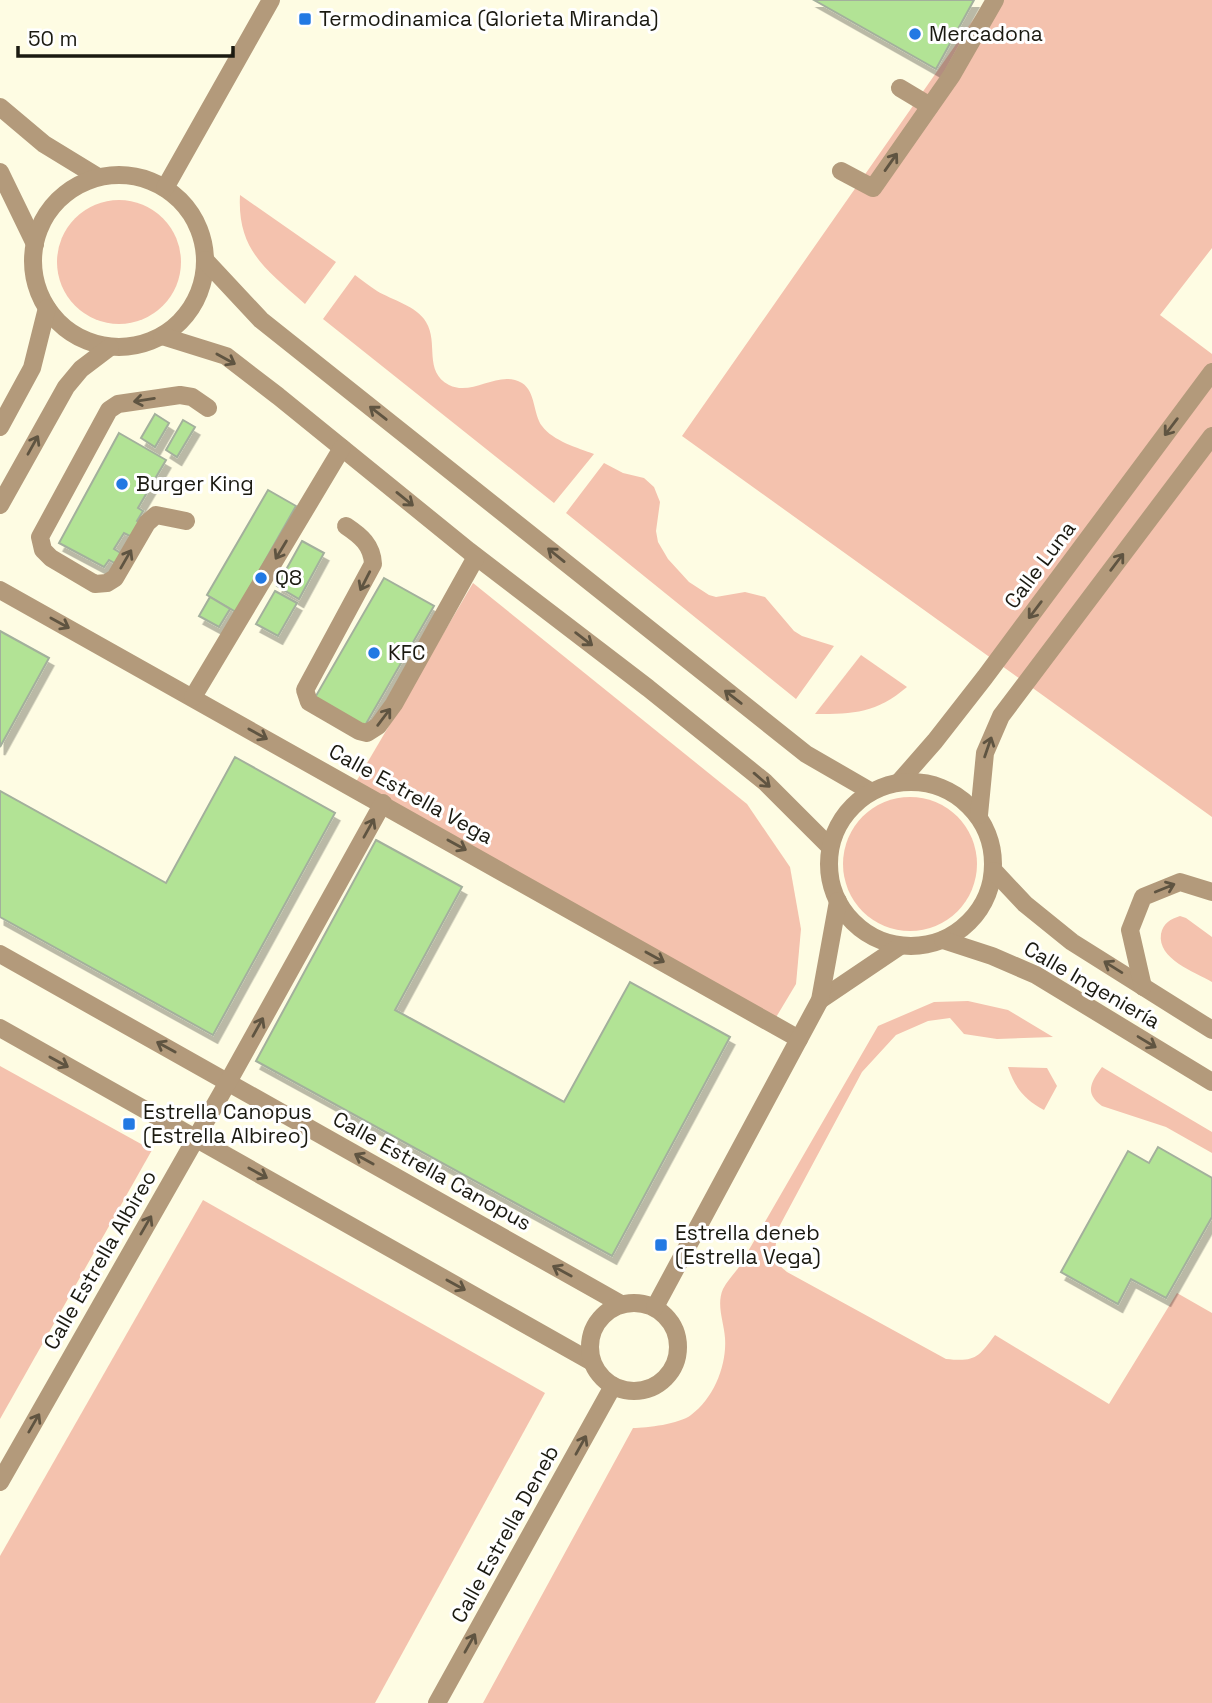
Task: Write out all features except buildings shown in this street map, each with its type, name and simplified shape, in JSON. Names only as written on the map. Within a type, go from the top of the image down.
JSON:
[{"type":"street","points":[[164,188],[271,0]]},
{"type":"street","points":[[841,171],[873,188],[952,75],[995,0]]},
{"type":"street","points":[[900,88],[930,106]]},
{"type":"street","points":[[0,107],[44,144],[98,177]]},
{"type":"street","points":[[0,172],[35,244]]},
{"type":"street","points":[[132,176],[164,188],[184,205],[198,226],[204,243],[202,283],[194,304],[185,317],[162,336],[137,345],[110,347],[88,341],[68,330],[47,308],[35,277],[35,244],[40,228],[57,202],[83,183],[98,177],[132,176]]},
{"type":"street","points":[[205,260],[261,320],[806,754],[870,791]]},
{"type":"street","points":[[0,427],[32,368],[47,308]]},
{"type":"street","points":[[162,336],[226,356],[765,782],[830,847]]},
{"type":"street","points":[[0,505],[66,387],[81,369],[110,347]]},
{"type":"street","name":"Calle Luna","points":[[900,781],[985,677],[1212,372]]},
{"type":"street","points":[[186,521],[156,515],[147,523],[115,578],[107,583],[95,584],[51,558],[43,550],[40,537],[109,410],[118,404],[180,395],[192,397],[208,408]]},
{"type":"street","points":[[979,815],[985,753],[1000,716],[1212,436]]},
{"type":"street","points":[[193,697],[342,448]]},
{"type":"street","points":[[346,526],[361,536],[372,555],[373,564],[305,691],[309,702],[367,733],[378,726],[394,704],[476,556]]},
{"type":"street","name":"Calle Estrella Vega","points":[[0,590],[799,1039]]},
{"type":"street","points":[[900,781],[930,782],[957,794],[979,815],[991,842],[993,872],[986,900],[968,924],[943,940],[922,946],[900,946],[875,938],[853,923],[838,901],[828,866],[830,847],[844,815],[870,791],[900,781]]},
{"type":"street","name":"Calle Estrella Albireo","points":[[0,1482],[196,1139],[383,803]]},
{"type":"street","name":"Calle Ingeniería","points":[[993,872],[1025,904],[1072,942],[1212,1030]]},
{"type":"street","points":[[1143,987],[1130,930],[1143,897],[1180,882],[1212,892]]},
{"type":"street","points":[[655,1307],[820,1000],[838,901]]},
{"type":"street","name":"Calle Ingeniería","points":[[943,940],[992,956],[1047,981],[1212,1082]]},
{"type":"street","points":[[820,1000],[900,946]]},
{"type":"street","name":"Calle Estrella Canopus","points":[[0,954],[621,1304]]},
{"type":"street","points":[[0,1028],[592,1362]]},
{"type":"street","points":[[639,1302],[655,1307],[670,1320],[678,1339],[677,1359],[668,1376],[652,1388],[632,1392],[613,1387],[601,1376],[592,1362],[590,1344],[595,1326],[606,1312],[621,1304],[639,1302]]},
{"type":"street","name":"Calle Estrella Deneb","points":[[436,1703],[613,1387]]},
{"type":"shaded area","points":[[987,0],[1212,0],[1212,248],[1160,315],[1212,354],[1212,817],[682,436]]},
{"type":"shaded area","points":[[240,195],[336,262],[305,304],[267,269],[249,245],[240,214]]},
{"type":"shaded area","points":[[119,200],[143,205],[163,218],[176,238],[181,262],[176,286],[163,306],[143,319],[119,324],[95,319],[75,306],[62,286],[57,262],[62,238],[75,218],[95,205]]},
{"type":"shaded area","points":[[355,275],[377,291],[422,316],[430,330],[436,372],[449,385],[467,388],[504,379],[522,383],[530,392],[539,421],[547,431],[566,443],[594,454],[554,503],[323,319]]},
{"type":"shaded area","points":[[604,463],[623,473],[644,478],[654,487],[660,502],[656,531],[658,542],[668,559],[689,582],[716,597],[745,592],[765,597],[794,631],[834,646],[796,699],[566,513]]},
{"type":"shaded area","points":[[473,583],[747,804],[790,867],[801,929],[796,984],[772,1024],[353,787]]},
{"type":"shaded area","points":[[861,655],[907,687],[875,707],[842,713],[815,714]]},
{"type":"shaded area","points":[[910,797],[936,802],[958,816],[972,838],[977,864],[972,890],[958,912],[936,926],[910,931],[884,926],[862,912],[848,890],[843,864],[848,838],[862,816],[884,802]]},
{"type":"shaded area","points":[[1180,916],[1212,937],[1212,982],[1171,958],[1161,943],[1164,927]]},
{"type":"shaded area","points":[[968,1001],[1008,1010],[1053,1037],[997,1039],[964,1034],[950,1018],[928,1021],[896,1035],[862,1072],[779,1227],[773,1260],[787,1272],[946,1359],[964,1360],[975,1357],[995,1335],[1109,1404],[1177,1293],[1212,1313],[1212,1703],[483,1703],[633,1428],[663,1425],[686,1418],[699,1408],[712,1390],[724,1359],[720,1307],[723,1289],[739,1267],[878,1026],[934,1002]]},
{"type":"shaded area","points":[[0,1066],[152,1150],[0,1419]]},
{"type":"shaded area","points":[[1008,1067],[1047,1068],[1057,1086],[1044,1110],[1021,1093]]},
{"type":"shaded area","points":[[1102,1067],[1212,1132],[1212,1153],[1166,1127],[1102,1106],[1093,1097],[1091,1087]]},
{"type":"shaded area","points":[[203,1200],[545,1393],[375,1703],[0,1703],[0,1556]]},
{"type":"place","name":"Termodinamica (Glorieta Miranda)","points":[[305,19]]},
{"type":"place","name":"Mercadona","points":[[915,34]]},
{"type":"place","name":"Burger King","points":[[122,484]]},
{"type":"place","name":"Q8","points":[[261,578]]},
{"type":"place","name":"KFC","points":[[374,653]]},
{"type":"place","name":"Estrella Canopus (Estrella Albireo)","points":[[129,1124]]},
{"type":"place","name":"Estrella deneb (Estrella Vega)","points":[[661,1245]]}]
